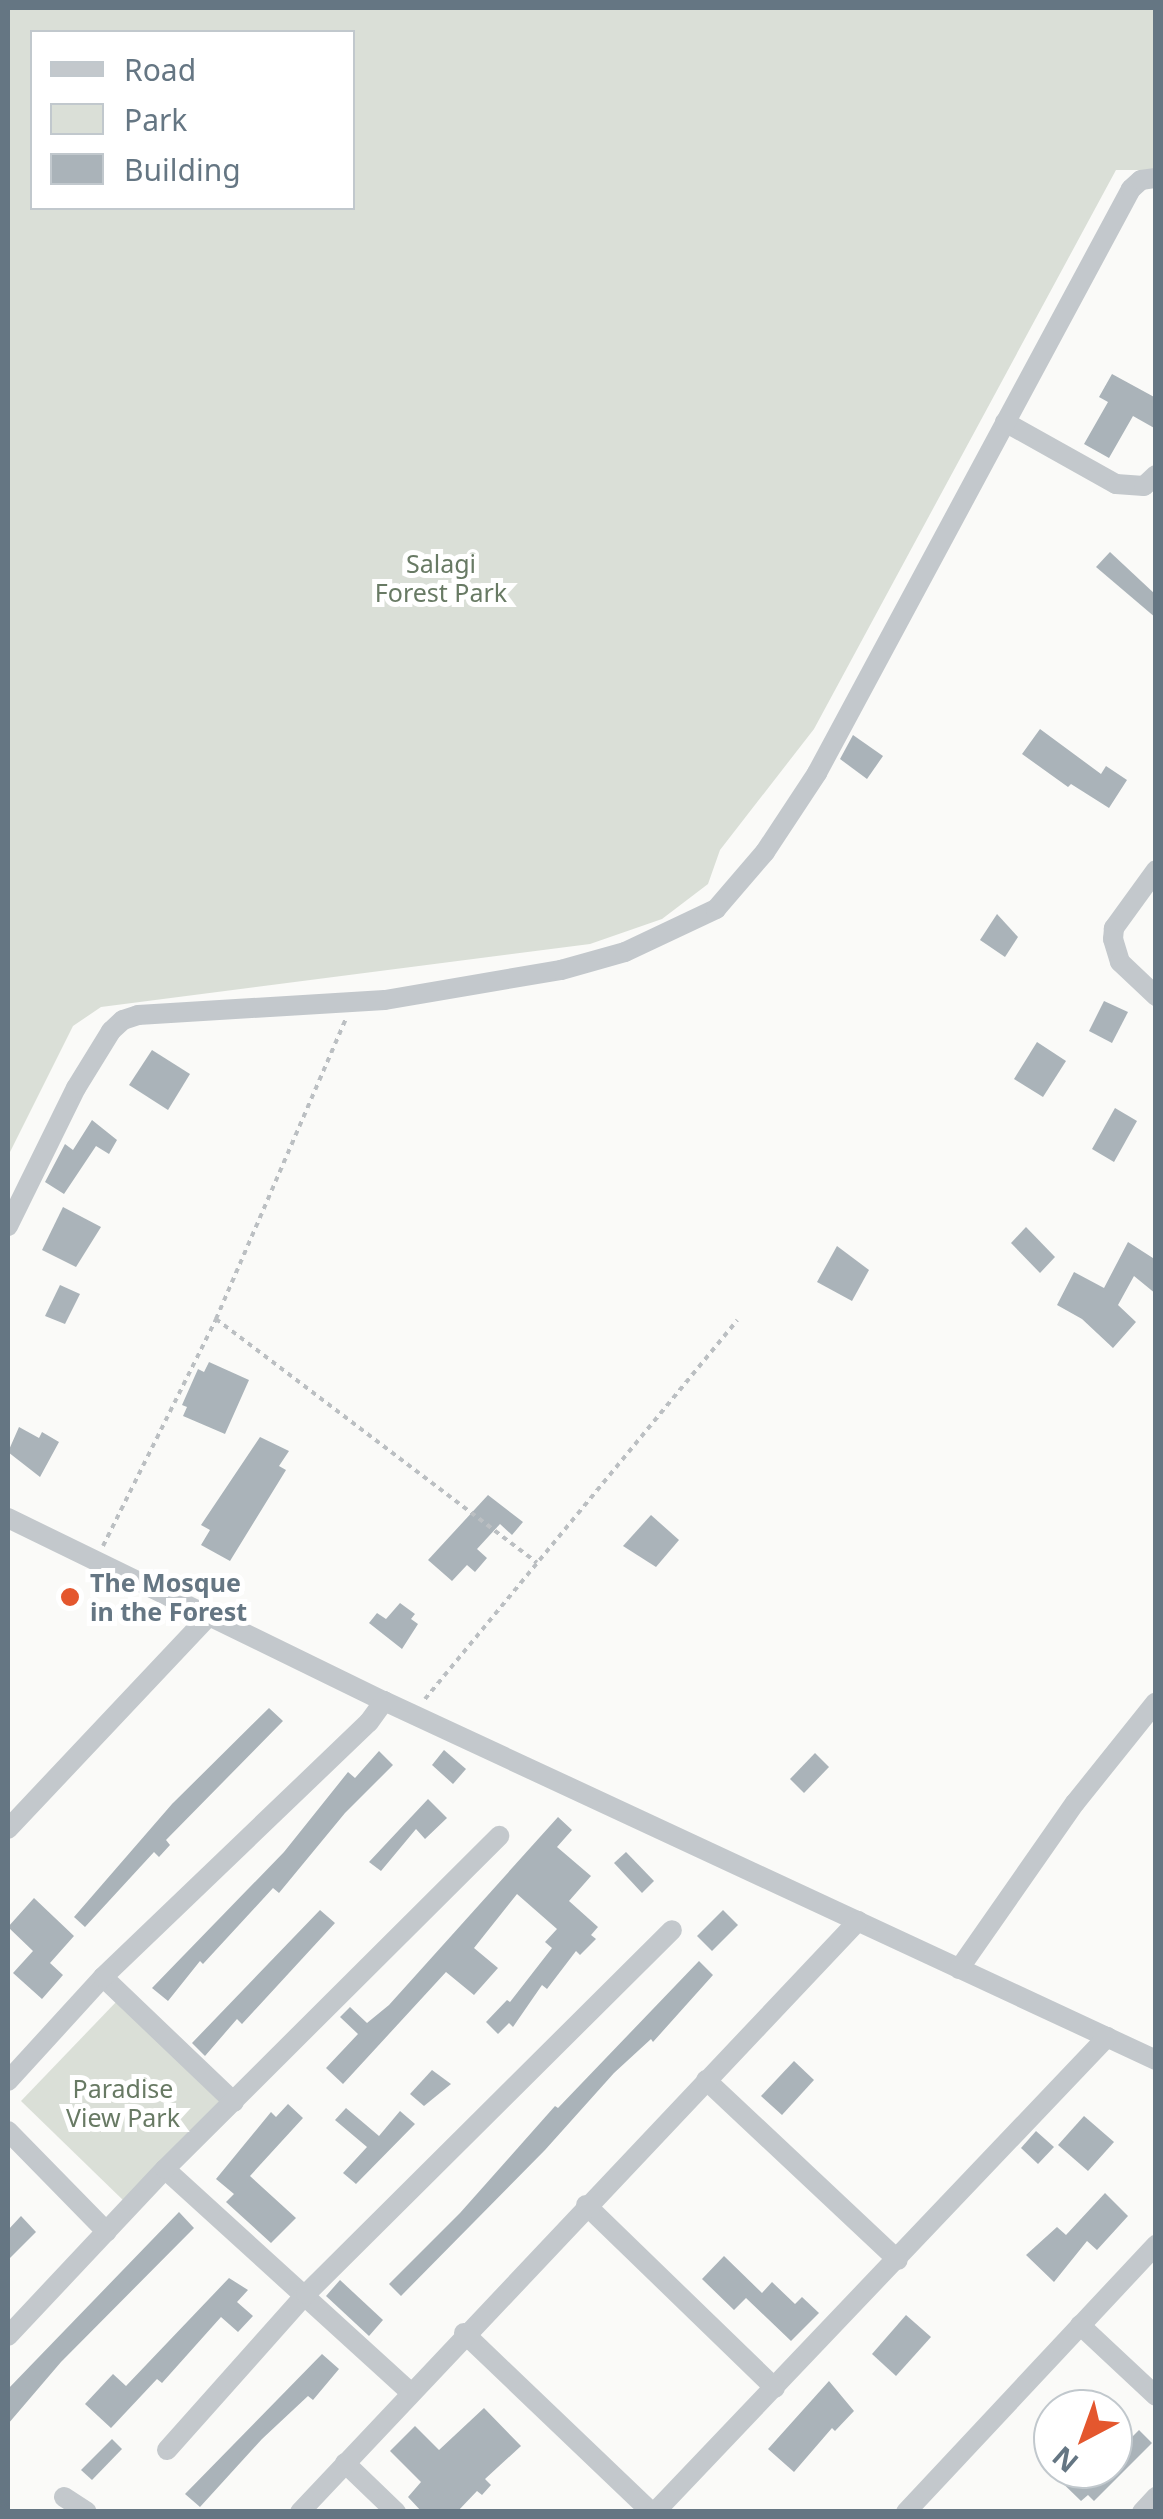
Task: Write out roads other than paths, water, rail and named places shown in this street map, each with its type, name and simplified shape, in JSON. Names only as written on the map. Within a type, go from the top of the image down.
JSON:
[{"type":"street","points":[[8,1226],[76,1088],[111,1031],[123,1020],[138,1015],[354,1001],[560,970],[624,952],[716,909],[753,868],[816,773],[1131,189],[1141,180],[1156,178]]},
{"type":"street","points":[[1005,422],[1116,484],[1144,486],[1156,475]]},
{"type":"street","points":[[1156,870],[1114,928],[1113,939],[1120,962],[1156,996]]},
{"type":"street","points":[[8,1518],[384,1701],[1156,2060]]},
{"type":"street","points":[[8,1829],[210,1615]]},
{"type":"street","points":[[8,2081],[103,1977],[369,1722],[384,1701]]},
{"type":"street","points":[[960,1969],[1075,1803],[1156,1702]]},
{"type":"street","points":[[8,2336],[165,2168],[500,1836]]},
{"type":"street","points":[[300,2512],[464,2333],[858,1922]]},
{"type":"street","points":[[167,2450],[306,2294],[672,1930]]},
{"type":"street","points":[[103,1977],[234,2102]]},
{"type":"street","points":[[464,2333],[653,2512],[1107,2037]]},
{"type":"street","points":[[706,2080],[898,2260]]},
{"type":"street","points":[[8,2130],[107,2232]]},
{"type":"street","points":[[165,2168],[409,2392]]},
{"type":"street","points":[[586,2205],[775,2388]]},
{"type":"street","points":[[906,2512],[1156,2245]]},
{"type":"street","points":[[1080,2325],[1156,2396]]},
{"type":"street","points":[[345,2463],[396,2512]]},
{"type":"street","points":[[64,2497],[87,2512]]},
{"type":"street","points":[[1142,2512],[1156,2497]]},
{"type":"place","name":"The Mosque in the Forest","points":[[70,1597]]},
{"type":"park label","name":"Salagi Forest Park","points":[[441,578]]},
{"type":"park label","name":"Paradise View Park","points":[[123,2104]]}]
